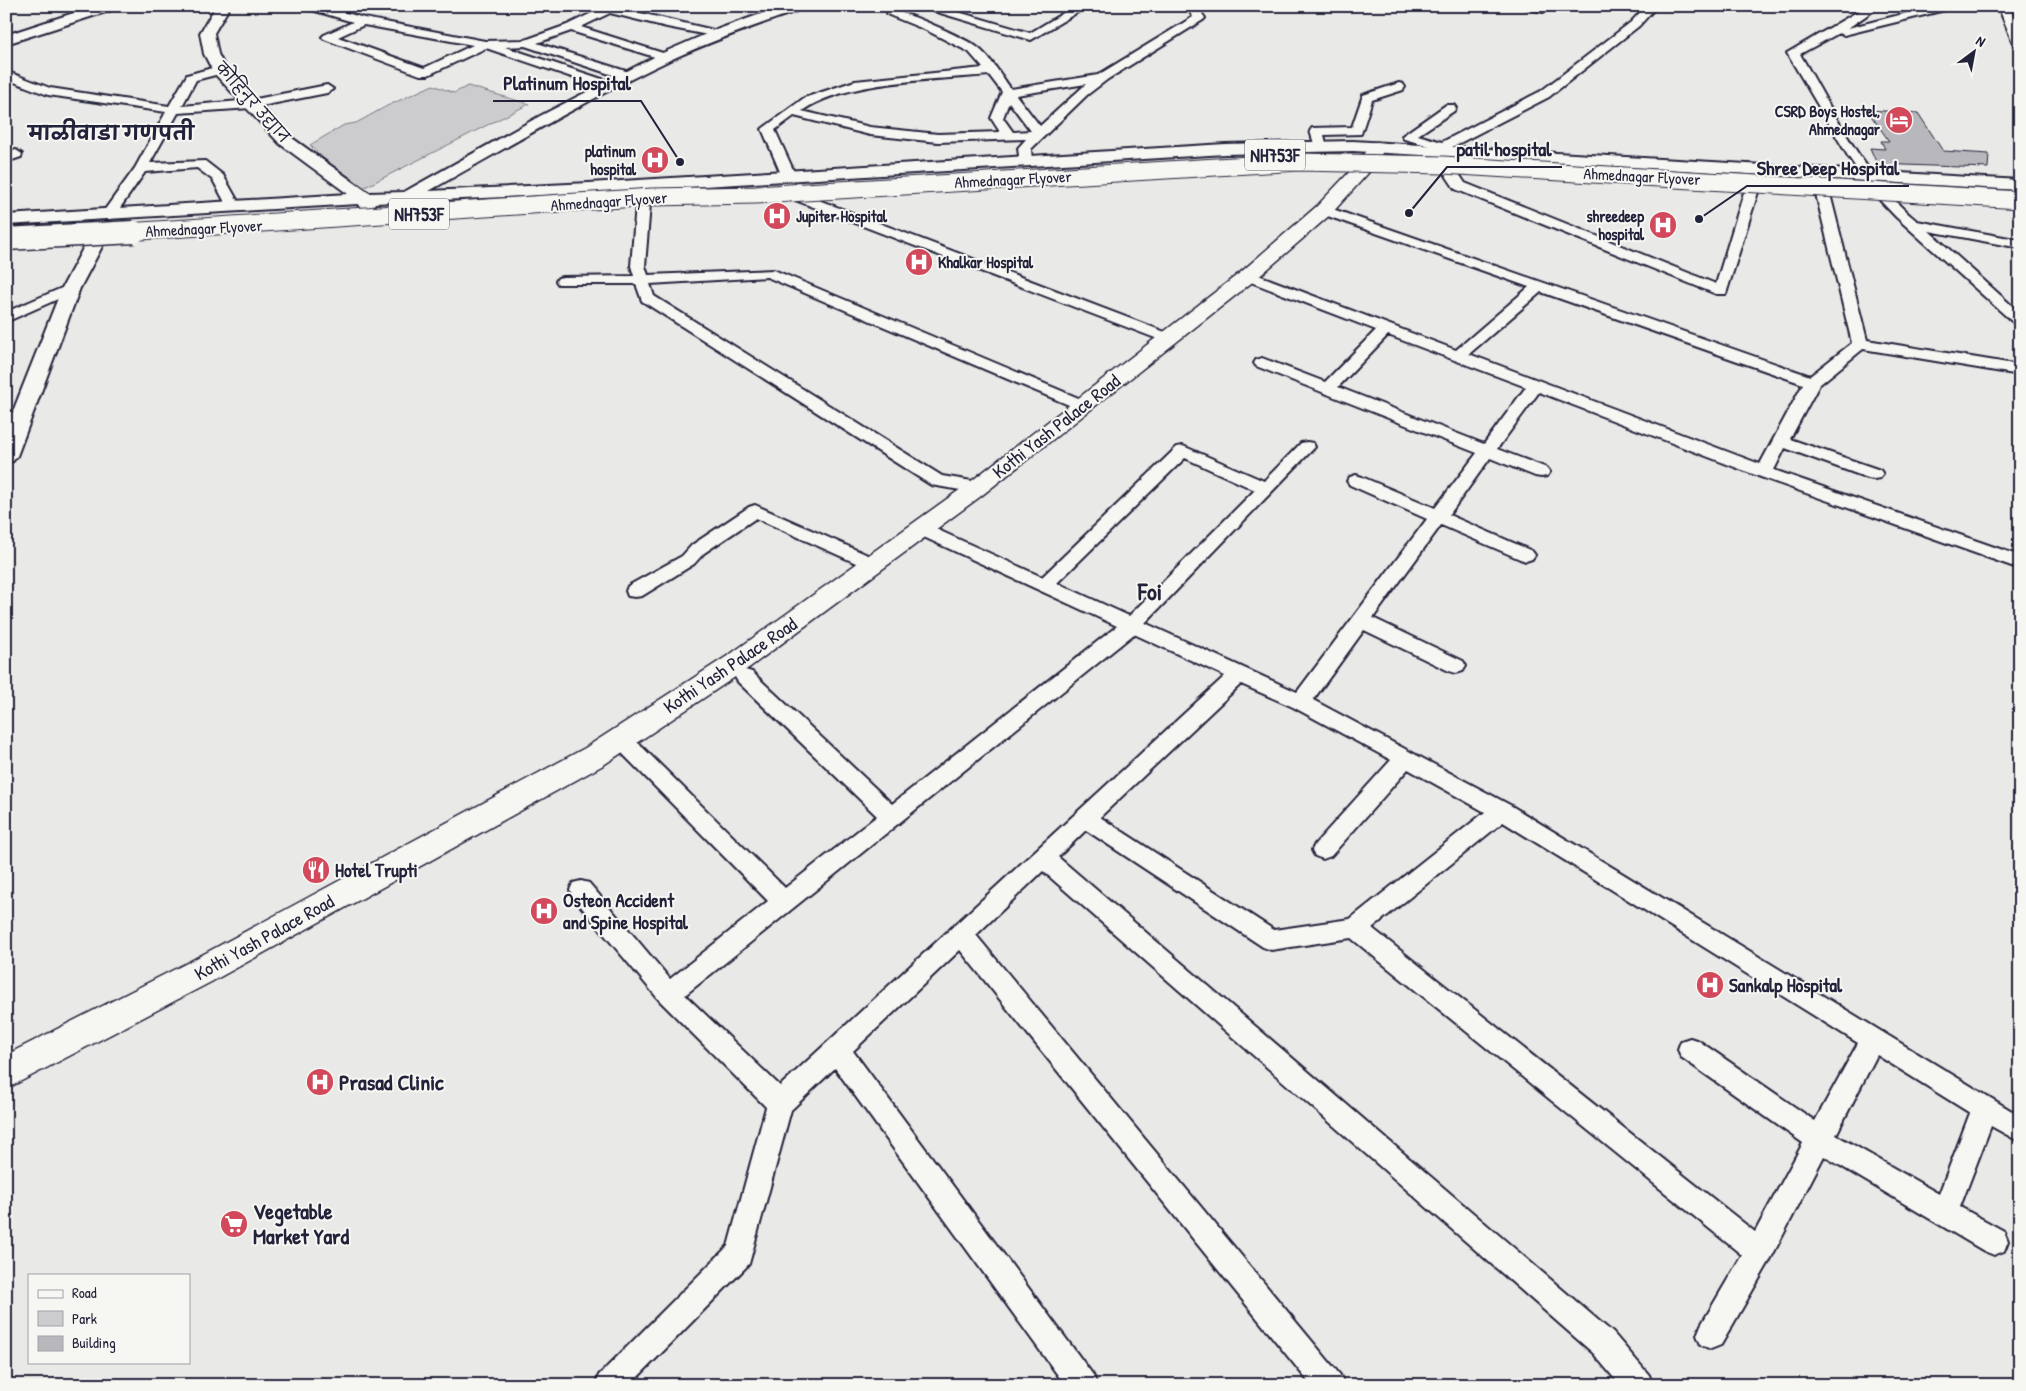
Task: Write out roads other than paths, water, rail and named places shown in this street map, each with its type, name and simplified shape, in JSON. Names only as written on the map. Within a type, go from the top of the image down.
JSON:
[{"type":"main road","name":"Ahmednagar Flyover","points":[[6,228],[1252,156],[1347,153],[1408,154],[1724,176],[2020,200]]},
{"type":"main road","name":"Kothi Yash Palace Road","points":[[6,1073],[200,972],[595,756],[741,660],[978,487],[1248,276],[1386,153]]},
{"type":"main road","name":"Ahmednagar Flyover","points":[[6,239],[220,227],[652,198],[756,195],[1299,162],[1443,165],[2020,190]]},
{"type":"main road","points":[[1724,176],[1742,166],[2020,184]]},
{"type":"main road","points":[[1724,176],[1758,192],[2020,209]]},
{"type":"street","points":[[6,40],[110,6]]},
{"type":"street","name":"कोहिनुर उद्यान","points":[[223,6],[207,33],[211,54],[219,70],[286,141],[367,200]]},
{"type":"street","points":[[309,6],[363,21],[485,44],[610,86]]},
{"type":"street","points":[[941,10],[1031,37],[1082,6]]},
{"type":"street","points":[[1025,161],[1024,148],[1062,111],[1102,78],[1199,18],[1191,6]]},
{"type":"street","points":[[1530,6],[1542,9]]},
{"type":"street","points":[[1443,148],[1545,94],[1635,24],[1652,6]]},
{"type":"street","points":[[1875,6],[1825,37],[1793,53],[1865,176],[1894,210],[1913,224],[2020,321]]},
{"type":"street","points":[[1825,37],[1949,6]]},
{"type":"street","points":[[2003,6],[2020,45]]},
{"type":"street","points":[[397,221],[407,196],[665,57],[788,7]]},
{"type":"street","points":[[363,21],[328,37],[424,72],[485,44],[526,43],[571,27],[602,8],[666,24],[718,34]]},
{"type":"street","points":[[893,13],[930,28],[973,50],[992,71],[1040,134]]},
{"type":"street","points":[[571,27],[665,57]]},
{"type":"street","points":[[526,43],[628,76]]},
{"type":"street","points":[[108,215],[142,168],[191,78],[219,70]]},
{"type":"street","points":[[788,174],[768,129],[808,101],[859,84],[992,71]]},
{"type":"street","points":[[6,75],[48,91],[174,110],[251,104],[327,89]]},
{"type":"street","points":[[1008,93],[1102,78]]},
{"type":"street","points":[[1320,147],[1316,131],[1357,131],[1367,98],[1399,87]]},
{"type":"street","points":[[1008,93],[997,118],[1009,136]]},
{"type":"street","points":[[1386,153],[1450,108]]},
{"type":"street","points":[[792,112],[870,131],[928,137],[1040,134]]},
{"type":"street","points":[[6,220],[108,215],[233,205],[589,188],[788,174],[1225,149],[1320,147],[1386,153],[1448,168],[2020,209]]},
{"type":"street","points":[[1443,148],[1448,168],[1460,186],[1721,291],[1752,189]]},
{"type":"street","points":[[6,244],[1241,169],[1443,148],[1865,176],[2020,184]]},
{"type":"street","points":[[142,168],[200,164],[218,178],[233,205]]},
{"type":"street","points":[[1823,194],[1860,344]]},
{"type":"street","points":[[800,197],[1168,338]]},
{"type":"street","points":[[359,224],[367,200]]},
{"type":"street","points":[[642,204],[638,266],[647,298],[937,481],[978,487]]},
{"type":"street","points":[[1324,210],[1812,382]]},
{"type":"street","points":[[1913,224],[2020,244]]},
{"type":"street","points":[[6,456],[71,288],[98,239]]},
{"type":"street","points":[[563,281],[642,280],[769,273],[1082,406]]},
{"type":"street","points":[[1248,276],[1764,472],[2020,562]]},
{"type":"street","points":[[1458,356],[1539,286]]},
{"type":"street","points":[[6,318],[71,288]]},
{"type":"street","points":[[1328,388],[1386,328]]},
{"type":"street","points":[[1764,472],[1812,382],[1860,344],[2020,370]]},
{"type":"street","points":[[1262,363],[1541,472]]},
{"type":"street","points":[[1300,702],[1536,385]]},
{"type":"street","points":[[1781,441],[1874,474]]},
{"type":"street","points":[[668,994],[1132,625],[1307,447]]},
{"type":"street","points":[[1044,585],[1183,451],[1266,488]]},
{"type":"street","points":[[1356,481],[1526,555]]},
{"type":"street","points":[[635,591],[688,560],[698,549],[755,511],[874,564]]},
{"type":"street","points":[[921,529],[1300,702],[1502,811],[2020,1130]]},
{"type":"street","points":[[1361,620],[1456,666]]},
{"type":"street","points":[[609,1385],[739,1254],[780,1103],[1238,674]]},
{"type":"street","points":[[745,677],[892,816]]},
{"type":"street","points":[[621,739],[784,902]]},
{"type":"street","points":[[1323,850],[1405,758]]},
{"type":"street","points":[[1084,818],[1271,940],[1354,928],[1502,811]]},
{"type":"street","points":[[1043,857],[1603,1343],[1639,1385]]},
{"type":"street","points":[[581,890],[668,994],[780,1103]]},
{"type":"street","points":[[1354,928],[1759,1252]]},
{"type":"street","points":[[961,934],[1330,1385]]},
{"type":"street","points":[[1711,1335],[1759,1252],[1873,1039]]},
{"type":"street","points":[[1690,1049],[1820,1139],[1994,1241]]},
{"type":"street","points":[[837,1050],[1083,1385]]},
{"type":"street","points":[[1945,1212],[1985,1108]]},
{"type":"place","name":"CSRD Boys Hostel, Ahmednagar","points":[[1899,120]]},
{"type":"place","name":"platinum hospital","points":[[655,160]]},
{"type":"place","name":"Platinum Hospital","points":[[680,162]]},
{"type":"place","name":"patil hospital","points":[[1409,213]]},
{"type":"place","name":"Jupiter Hospital","points":[[777,216]]},
{"type":"place","name":"Shree Deep Hospital","points":[[1699,219]]},
{"type":"place","name":"shreedeep hospital","points":[[1663,225]]},
{"type":"place","name":"Khalkar Hospital","points":[[919,262]]},
{"type":"place","name":"Hotel Trupti","points":[[316,870]]},
{"type":"place","name":"Osteon Accident and Spine Hospital","points":[[544,911]]},
{"type":"place","name":"Sankalp Hospital","points":[[1710,985]]},
{"type":"place","name":"Prasad Clinic","points":[[320,1082]]},
{"type":"place","name":"Vegetable Market Yard","points":[[234,1224]]},
{"type":"district","name":"माळीवाडा गणपती","points":[[111,132]]},
{"type":"district","name":"Foi","points":[[1150,591]]}]
